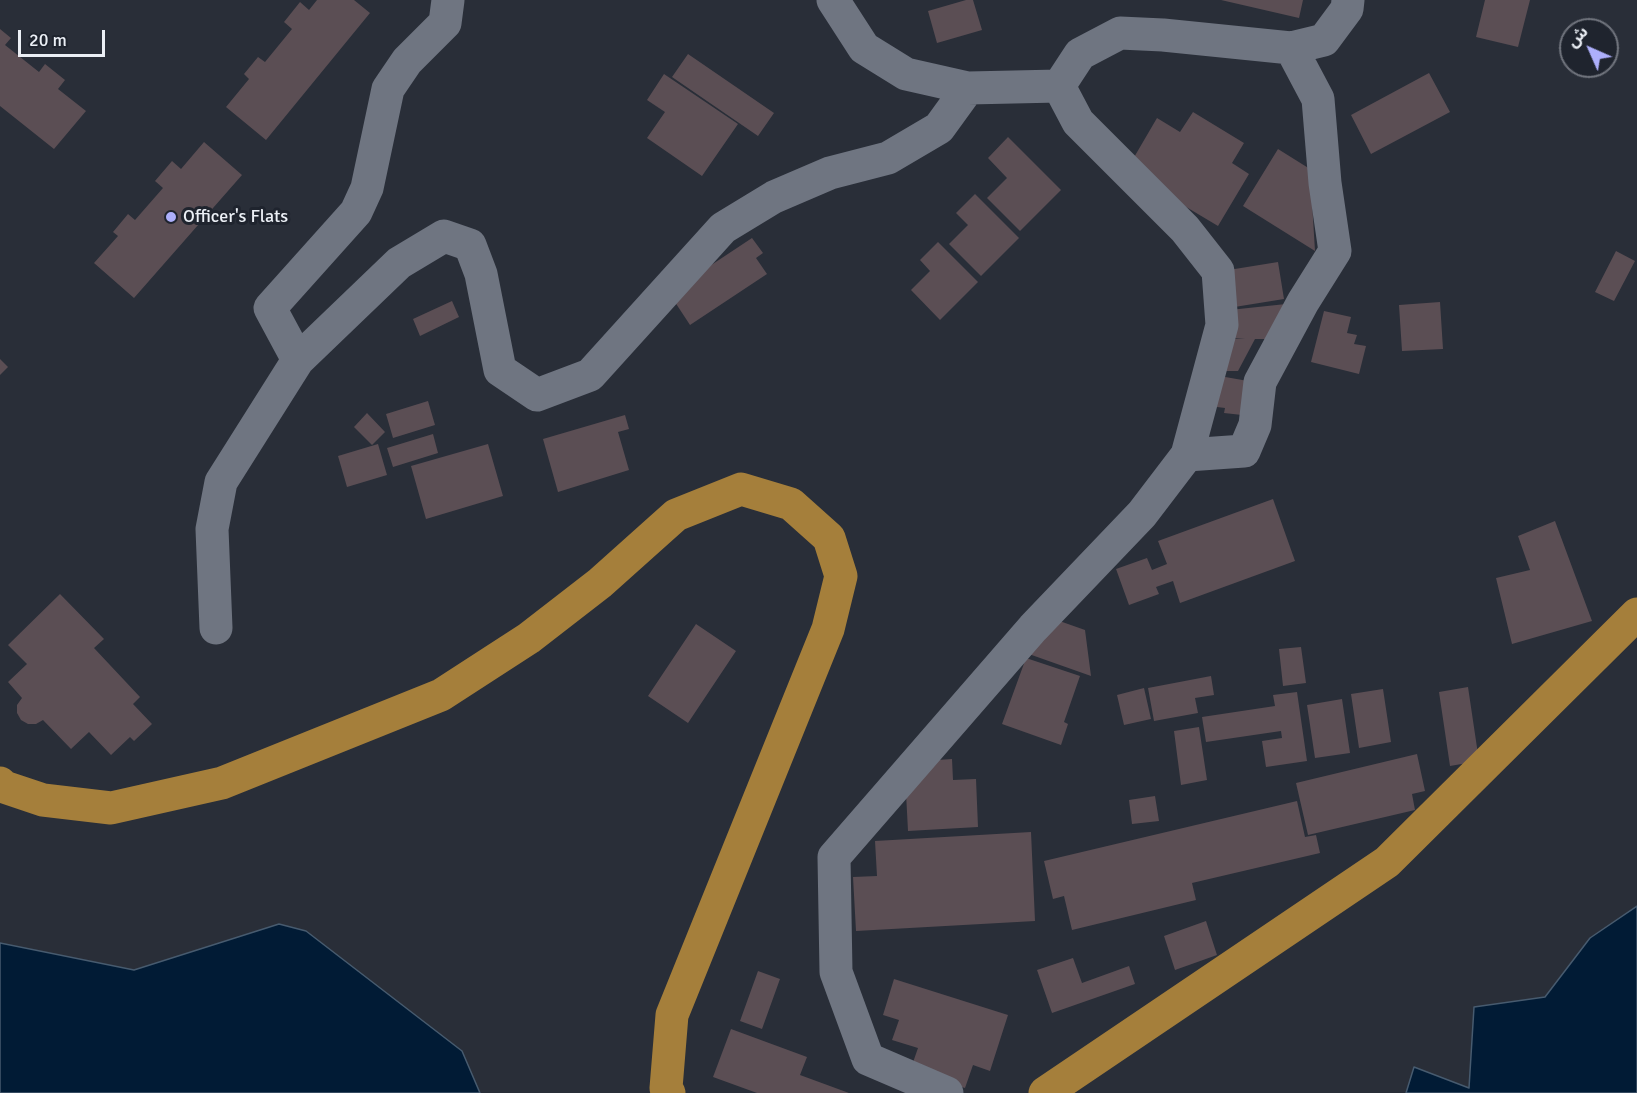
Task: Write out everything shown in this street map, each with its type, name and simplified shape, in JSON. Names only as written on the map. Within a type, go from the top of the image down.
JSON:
[{"type":"main road","points":[[0,783],[4,787],[43,800],[111,808],[222,783],[441,695],[529,638],[600,583],[676,515],[741,489],[791,504],[829,537],[842,576],[828,630],[672,1015],[666,1088],[669,1093]]},
{"type":"main road","points":[[1045,1093],[1387,862],[1637,614]]},
{"type":"street","points":[[298,360],[270,308],[356,212],[367,188],[388,89],[407,61],[445,23],[448,0]]},
{"type":"street","points":[[833,0],[864,48],[906,74],[968,88],[1059,86]]},
{"type":"street","points":[[1059,86],[1080,54],[1120,33],[1291,48],[1324,40],[1347,9],[1348,0]]},
{"type":"street","points":[[1187,455],[1244,451],[1255,425],[1260,382],[1303,302],[1335,251],[1324,183],[1318,99],[1291,48]]},
{"type":"street","points":[[947,1093],[868,1059],[836,972],[834,857],[1033,628],[1142,514],[1187,455],[1222,325],[1218,271],[1185,229],[1078,122],[1059,86]]},
{"type":"street","points":[[216,628],[212,529],[220,483],[298,360],[399,263],[444,237],[470,245],[481,274],[501,370],[537,395],[590,375],[723,228],[774,197],[830,173],[888,158],[939,128],[968,88]]},
{"type":"water","points":[[1637,906],[1637,1093],[1406,1093],[1414,1067],[1469,1088],[1474,1007],[1545,997],[1590,938]]},
{"type":"water","points":[[279,924],[306,931],[462,1051],[480,1093],[0,1093],[0,943],[134,970]]},
{"type":"building","points":[[317,0],[354,0],[370,13],[266,140],[226,107],[249,79],[244,74],[258,57],[265,62],[292,29],[284,22],[300,2],[309,10]]},
{"type":"building","points":[[973,0],[982,30],[937,43],[928,11]]},
{"type":"building","points":[[1221,0],[1303,0],[1299,18]]},
{"type":"building","points":[[1485,0],[1530,0],[1518,47],[1476,37]]},
{"type":"building","points":[[0,29],[11,38],[5,45],[39,72],[45,64],[65,80],[58,89],[86,111],[54,149],[0,106]]},
{"type":"building","points":[[688,54],[774,113],[758,136],[672,77]]},
{"type":"building","points":[[1429,73],[1450,112],[1371,154],[1351,115]]},
{"type":"building","points":[[664,74],[738,124],[702,176],[647,138],[665,112],[647,100]]},
{"type":"building","points":[[1193,112],[1244,143],[1232,163],[1249,174],[1218,226],[1126,171],[1157,118],[1180,132]]},
{"type":"building","points":[[1008,137],[1061,190],[1020,231],[987,198],[1007,178],[988,158]]},
{"type":"building","name":"Officer's Flats","points":[[204,142],[242,175],[134,298],[94,263],[118,236],[113,232],[128,214],[135,220],[163,188],[155,181],[172,161],[181,169]]},
{"type":"building","points":[[1278,149],[1310,169],[1315,251],[1243,206]]},
{"type":"building","points":[[975,194],[1019,238],[981,276],[949,244],[968,225],[956,213]]},
{"type":"building","points":[[752,238],[763,253],[756,258],[767,274],[690,325],[669,293]]},
{"type":"building","points":[[938,242],[978,282],[940,320],[911,290],[930,271],[920,260]]},
{"type":"building","points":[[1616,251],[1635,261],[1614,301],[1595,292]]},
{"type":"building","points":[[1278,262],[1284,299],[1216,310],[1210,273]]},
{"type":"building","points":[[452,301],[459,317],[420,336],[413,319]]},
{"type":"building","points":[[1440,302],[1443,349],[1402,351],[1399,305]]},
{"type":"building","points":[[1286,304],[1265,339],[1255,339],[1238,371],[1220,371],[1219,339],[1245,339],[1218,337],[1220,311]]},
{"type":"building","points":[[1324,311],[1351,317],[1347,333],[1357,335],[1354,344],[1366,346],[1359,374],[1311,362]]},
{"type":"building","points":[[0,359],[8,367],[0,375]]},
{"type":"building","points":[[1214,375],[1248,381],[1242,415],[1224,413],[1225,408],[1209,406]]},
{"type":"building","points":[[428,401],[435,425],[393,438],[386,414]]},
{"type":"building","points":[[367,413],[385,432],[372,445],[354,427]]},
{"type":"building","points":[[625,415],[629,429],[618,432],[629,470],[558,492],[543,439]]},
{"type":"building","points":[[433,434],[438,453],[393,467],[387,448]]},
{"type":"building","points":[[378,444],[387,475],[347,487],[338,456]]},
{"type":"building","points":[[488,444],[503,496],[426,519],[411,466]]},
{"type":"building","points":[[1273,499],[1295,561],[1180,603],[1173,581],[1156,587],[1159,594],[1129,605],[1116,569],[1147,558],[1152,570],[1167,564],[1158,541]]},
{"type":"building","points":[[1555,521],[1592,621],[1512,644],[1496,578],[1530,570],[1518,536]]},
{"type":"building","points":[[60,594],[104,639],[94,648],[140,697],[133,704],[152,724],[134,741],[130,737],[111,755],[89,732],[71,749],[43,720],[36,724],[28,724],[21,720],[17,713],[17,705],[22,698],[8,682],[27,664],[8,645]]},
{"type":"building","points":[[1051,618],[1085,630],[1091,676],[1026,653]]},
{"type":"building","points":[[696,624],[736,651],[688,723],[648,696]]},
{"type":"building","points":[[1301,647],[1306,683],[1283,686],[1279,649]]},
{"type":"building","points":[[1026,658],[1080,676],[1064,722],[1068,724],[1061,745],[1002,724]]},
{"type":"building","points":[[1211,676],[1214,695],[1195,698],[1198,713],[1154,721],[1148,688]]},
{"type":"building","points":[[1468,687],[1479,761],[1450,766],[1439,692]]},
{"type":"building","points":[[1144,688],[1151,719],[1124,725],[1117,695]]},
{"type":"building","points":[[1383,689],[1391,742],[1359,748],[1351,694]]},
{"type":"building","points":[[1297,692],[1307,761],[1266,767],[1262,741],[1282,738],[1281,731],[1206,742],[1202,717],[1275,706],[1273,695]]},
{"type":"building","points":[[1342,699],[1350,753],[1315,758],[1307,705]]},
{"type":"building","points":[[1199,727],[1207,780],[1181,785],[1174,731]]},
{"type":"building","points":[[1417,754],[1425,791],[1412,794],[1415,810],[1308,835],[1296,783]]},
{"type":"building","points":[[952,759],[953,780],[976,779],[978,827],[908,831],[906,793],[923,761]]},
{"type":"building","points":[[1155,796],[1159,821],[1132,824],[1129,800]]},
{"type":"building","points":[[1297,801],[1305,837],[1316,835],[1320,853],[1192,883],[1196,900],[1072,930],[1064,896],[1053,899],[1044,861]]},
{"type":"building","points":[[1031,832],[1035,921],[856,931],[853,877],[877,876],[875,841]]},
{"type":"building","points":[[1206,921],[1217,955],[1175,970],[1164,936]]},
{"type":"building","points":[[1073,958],[1082,983],[1129,966],[1135,984],[1052,1013],[1037,970]]},
{"type":"building","points":[[758,971],[780,979],[762,1029],[740,1021]]},
{"type":"building","points":[[894,979],[1008,1015],[990,1071],[973,1065],[965,1088],[910,1071],[918,1048],[892,1040],[899,1020],[883,1015]]},
{"type":"building","points":[[731,1029],[807,1057],[800,1075],[849,1093],[757,1093],[713,1077]]},
{"type":"place","name":"Officer's Flats","points":[[171,217]]}]
